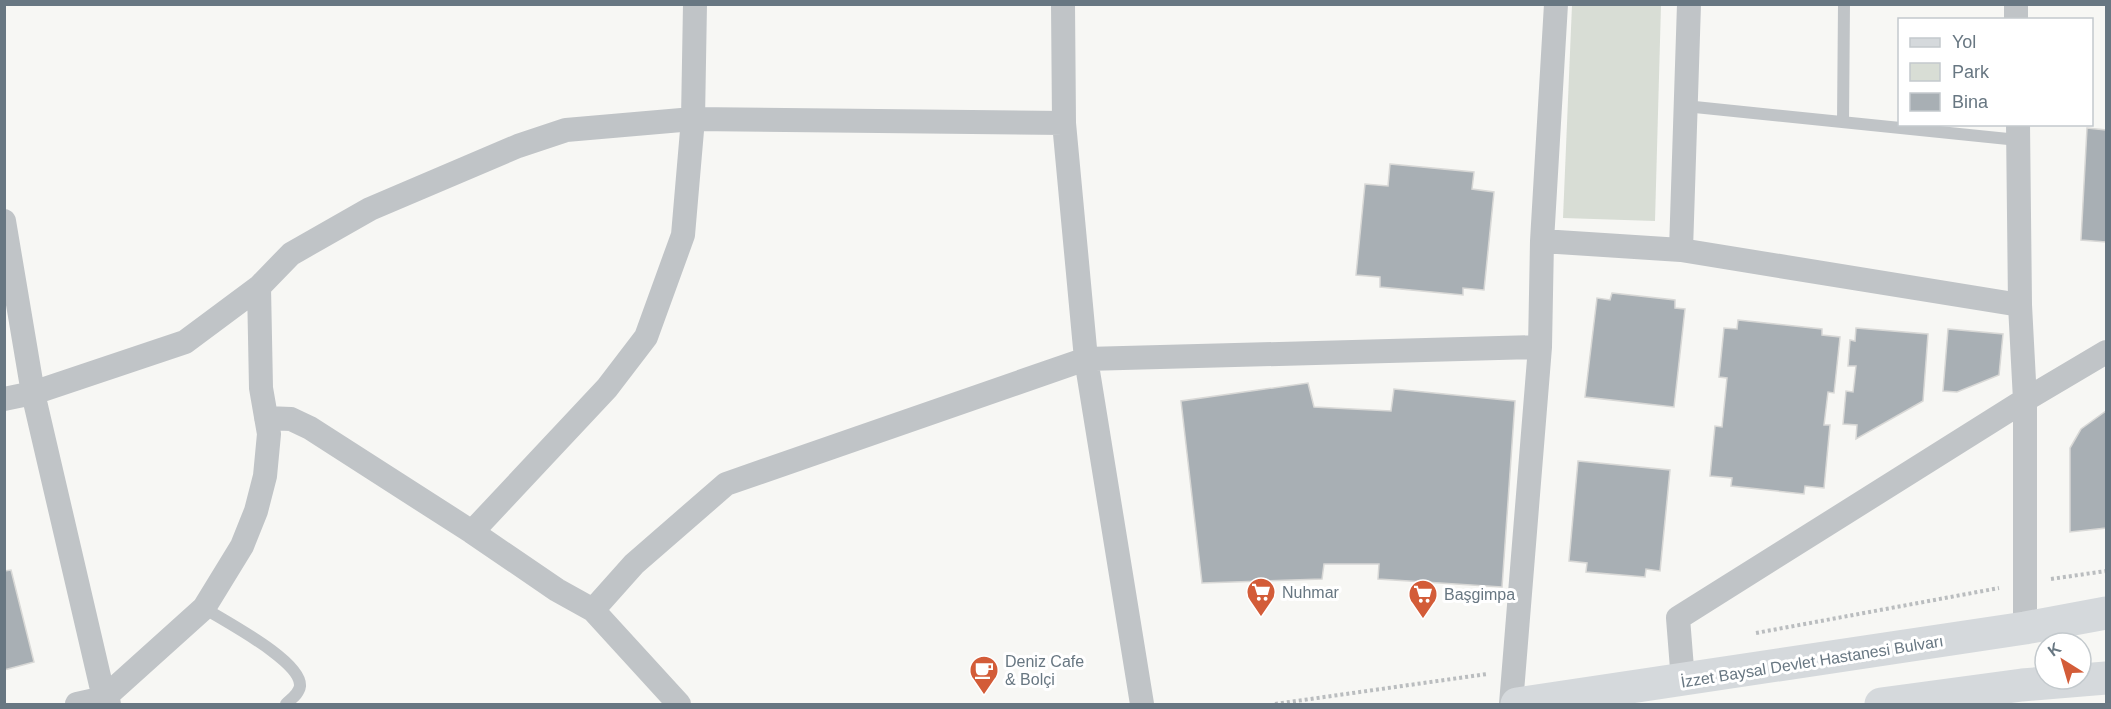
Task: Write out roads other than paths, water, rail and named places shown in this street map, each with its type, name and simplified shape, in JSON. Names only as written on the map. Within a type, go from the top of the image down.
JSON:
[{"type":"main road","name":"İzzet Baysal Devlet Hastanesi Bulvarı","points":[[1517,705],[2025,628],[2106,613]]},
{"type":"main road","points":[[1881,705],[2022,695],[2106,678]]},
{"type":"street","points":[[472,532],[607,388],[646,337],[683,235],[693,119],[695,4]]},
{"type":"street","points":[[1064,4],[1064,123],[1086,359],[1142,705]]},
{"type":"street","points":[[1511,705],[1540,347],[1542,241],[1556,4]]},
{"type":"street","points":[[1681,250],[1689,4]]},
{"type":"street","points":[[4,399],[33,393],[185,342],[259,287],[291,254],[370,209],[518,146],[566,130],[693,119],[1064,123]]},
{"type":"street","points":[[2018,132],[2020,305],[2025,400],[2025,628]]},
{"type":"street","points":[[4,221],[33,393],[106,701]]},
{"type":"street","points":[[1542,241],[1681,250],[2020,305]]},
{"type":"street","points":[[77,705],[106,701],[204,608],[242,546],[256,511],[265,476],[268,434],[261,388],[259,287]]},
{"type":"street","points":[[593,610],[634,564],[726,484],[1086,359],[1540,347]]},
{"type":"street","points":[[1683,681],[1678,618],[2025,400],[2106,352]]},
{"type":"street","points":[[266,418],[291,419],[310,428],[472,532],[556,590],[593,610],[679,705]]},
{"type":"lane","points":[[1843,122],[1844,4]]},
{"type":"lane","points":[[1686,106],[1843,122],[1898,125]]},
{"type":"lane","points":[[1913,126],[2018,132]]},
{"type":"lane","points":[[204,608],[252,637],[295,670],[300,683],[299,691],[286,705]]},
{"type":"place","name":"Nuhmar","points":[[1261,618]]},
{"type":"place","name":"Başgimpa","points":[[1423,620]]},
{"type":"place","name":"Deniz Cafe & Bolçi","points":[[984,696]]}]
